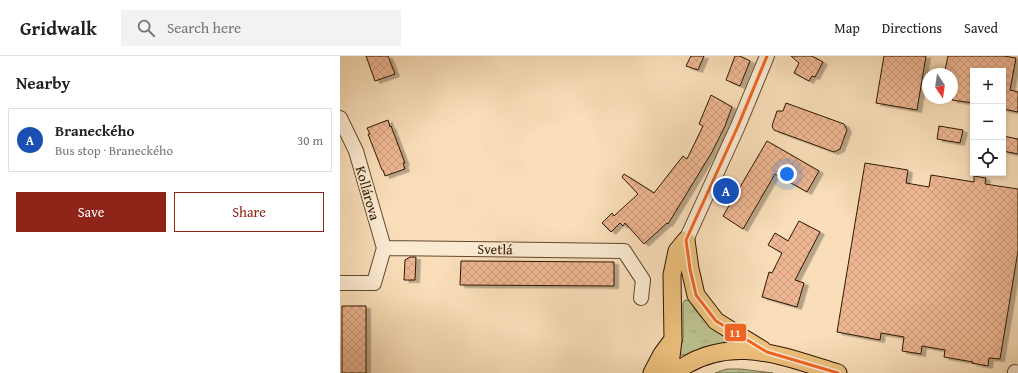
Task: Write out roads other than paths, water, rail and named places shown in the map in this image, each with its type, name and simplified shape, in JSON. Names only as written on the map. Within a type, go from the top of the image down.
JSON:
[{"type":"main road","points":[[668,373],[673,340],[672,275],[677,251],[686,240]]},
{"type":"main road","points":[[686,240],[690,270],[696,296],[716,321],[766,352]]},
{"type":"main road","points":[[652,373],[662,354],[673,340]]},
{"type":"main road","points":[[674,373],[691,362],[715,353],[738,350],[766,352],[838,373]]},
{"type":"street","points":[[686,240],[738,126],[767,56]]},
{"type":"street","name":"Kollárova","points":[[340,118],[356,151],[384,248]]},
{"type":"street","points":[[340,282],[374,283],[384,248]]},
{"type":"street","name":"Svetlá","points":[[384,248],[624,251],[643,280],[641,298]]},
{"type":"place","name":"Braneckého","points":[[726,191]]}]
